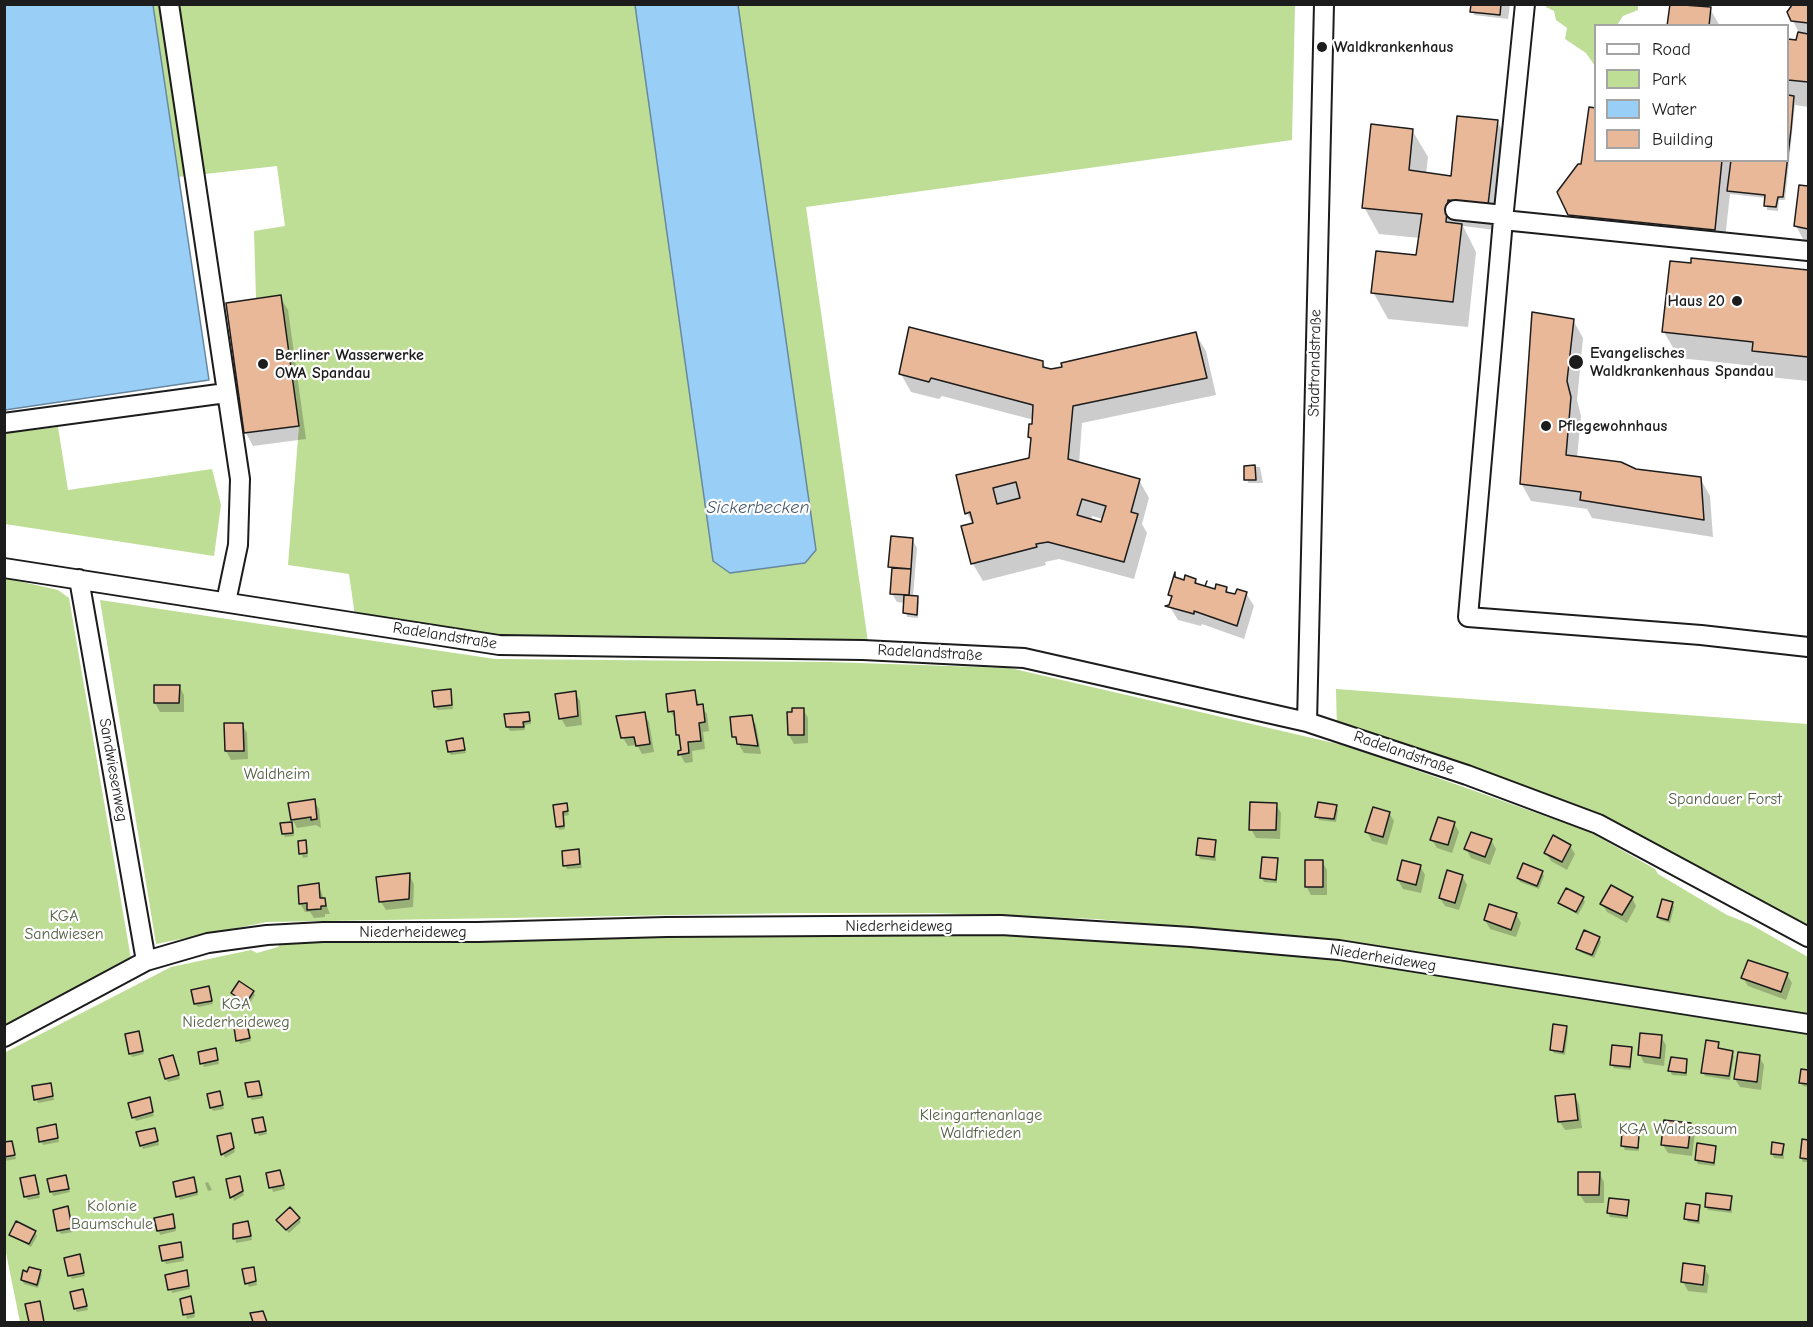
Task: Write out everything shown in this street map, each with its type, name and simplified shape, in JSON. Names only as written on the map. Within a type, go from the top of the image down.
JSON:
[{"type":"street","points":[[169,4],[240,479],[238,545],[225,602]]},
{"type":"street","name":"Stadtrandstraße","points":[[1307,722],[1324,4]]},
{"type":"street","points":[[1525,4],[1468,617],[1701,635],[1809,647]]},
{"type":"street","points":[[1455,210],[1809,250]]},
{"type":"street","points":[[4,423],[226,393]]},
{"type":"street","name":"Radelandstraße","points":[[4,568],[499,645],[863,650],[1024,658],[1307,722],[1456,771],[1598,824],[1809,937]]},
{"type":"street","name":"Sandwiesenweg","points":[[79,579],[146,961]]},
{"type":"street","name":"Niederheideweg","points":[[4,1036],[146,961],[208,943],[267,935],[323,932],[1001,925],[1340,950],[1809,1024]]},
{"type":"green space","points":[[1546,4],[1638,5],[1638,10],[1623,16],[1618,24],[1594,24],[1594,65],[1586,53],[1565,39],[1567,28],[1556,20],[1554,11],[1546,7]]},
{"type":"green space","points":[[153,5],[635,5],[713,560],[730,573],[816,550],[738,5],[1295,5],[1292,140],[806,207],[868,642],[499,639],[355,616],[349,574],[288,565],[299,426],[281,295],[256,298],[254,231],[285,226],[277,166],[178,177]]},
{"type":"green space","points":[[58,427],[68,490],[212,469],[221,505],[214,556],[5,524],[5,433]]},
{"type":"green space","name":"KGA Sandwiesen","points":[[5,578],[58,590],[69,598],[131,959],[5,1026]]},
{"type":"green space","points":[[100,600],[495,659],[829,662],[1010,668],[1351,747],[1590,832],[1655,869],[1658,874],[1727,915],[1750,924],[1808,957],[1808,1322],[20,1322],[5,1248],[4,1053],[171,967],[251,950],[257,953],[278,947],[282,942],[1187,930],[1187,927],[1096,919],[935,913],[799,913],[267,922],[156,944]]},
{"type":"green space","name":"Spandauer Forst","points":[[1336,689],[1808,724],[1808,937],[1598,824],[1337,730]]},
{"type":"water","points":[[4,5],[153,5],[209,380],[5,410]]},
{"type":"water","name":"Sickerbecken","points":[[635,5],[738,5],[816,550],[805,563],[730,573],[713,561]]},
{"type":"building","points":[[1471,4],[1501,4],[1500,15],[1470,12]]},
{"type":"building","points":[[1670,4],[1711,7],[1709,24],[1667,24]]},
{"type":"building","points":[[1808,4],[1808,23],[1791,21],[1787,12],[1792,5]]},
{"type":"building","points":[[1798,32],[1808,34],[1808,82],[1789,80],[1789,39],[1796,40]]},
{"type":"building","points":[[1789,95],[1794,96],[1789,145]]},
{"type":"building","points":[[1589,107],[1594,108],[1594,162],[1722,162],[1715,230],[1568,215],[1557,192],[1578,164],[1581,164]]},
{"type":"building","points":[[1457,116],[1498,120],[1488,205],[1448,200],[1446,222],[1462,224],[1453,302],[1371,293],[1376,251],[1416,255],[1422,214],[1362,208],[1371,124],[1413,129],[1409,170],[1451,176]]},
{"type":"building","points":[[1731,162],[1787,162],[1783,197],[1778,197],[1776,207],[1764,206],[1765,195],[1727,191]]},
{"type":"building","points":[[1799,185],[1808,186],[1808,229],[1794,226]]},
{"type":"building","name":"Haus 20","points":[[1691,258],[1808,270],[1808,357],[1752,351],[1753,342],[1662,332],[1670,261],[1691,263]]},
{"type":"building","name":"Berliner Wasserwerke OWA Spandau","points":[[281,295],[299,426],[244,433],[226,303]]},
{"type":"building","name":"Pflegewohnhaus","points":[[1532,312],[1574,319],[1567,381],[1571,397],[1566,455],[1621,462],[1636,469],[1701,477],[1704,520],[1580,500],[1581,492],[1520,484]]},
{"type":"building","points":[[909,327],[1043,361],[1043,367],[1051,369],[1062,367],[1061,363],[1196,332],[1207,378],[1073,406],[1068,459],[1140,479],[1131,512],[1138,514],[1124,562],[1048,542],[971,564],[961,526],[973,523],[970,512],[965,514],[956,475],[1029,458],[1031,438],[1028,437],[1029,424],[1032,424],[1033,405],[931,378],[929,382],[899,374]],"holes":[[[1016,482],[1020,498],[997,504],[993,488]],[[1082,499],[1106,506],[1101,522],[1077,515]]]},
{"type":"building","points":[[1255,465],[1256,480],[1244,480],[1244,466]]},
{"type":"building","points":[[891,536],[913,538],[911,569],[888,567]]},
{"type":"building","points":[[892,568],[911,569],[909,595],[890,594]]},
{"type":"building","points":[[1175,572],[1175,577],[1184,580],[1185,575],[1196,579],[1195,583],[1215,589],[1216,584],[1227,587],[1226,592],[1235,594],[1237,589],[1247,592],[1237,626],[1194,611],[1194,614],[1165,606],[1169,605],[1172,596],[1168,595]]},
{"type":"building","points":[[904,595],[918,596],[917,615],[903,613]]},
{"type":"building","points":[[154,685],[180,685],[179,703],[154,703]]},
{"type":"building","points":[[451,689],[452,705],[434,707],[432,691]]},
{"type":"building","points":[[695,690],[697,705],[703,704],[705,722],[699,723],[701,741],[688,742],[689,753],[678,755],[678,751],[681,750],[679,735],[676,735],[674,711],[668,712],[666,694]]},
{"type":"building","points":[[576,691],[578,716],[559,719],[555,694]]},
{"type":"building","points":[[792,708],[804,708],[804,735],[788,735],[787,712],[792,712]]},
{"type":"building","points":[[529,712],[530,721],[523,722],[524,727],[506,727],[504,714]]},
{"type":"building","points":[[645,712],[650,744],[636,746],[634,737],[621,738],[616,716]]},
{"type":"building","points":[[752,715],[758,746],[737,744],[736,737],[732,737],[730,717]]},
{"type":"building","points":[[224,723],[243,723],[244,751],[225,751]]},
{"type":"building","points":[[463,738],[465,750],[448,752],[446,741]]},
{"type":"building","points":[[315,799],[317,819],[311,820],[311,817],[291,820],[288,803]]},
{"type":"building","points":[[1250,802],[1277,803],[1276,830],[1249,830]]},
{"type":"building","points":[[1318,802],[1337,805],[1334,819],[1315,817]]},
{"type":"building","points":[[567,803],[568,811],[563,812],[564,826],[556,827],[553,805]]},
{"type":"building","points":[[1373,807],[1390,812],[1383,837],[1365,832]]},
{"type":"building","points":[[1438,817],[1455,822],[1448,845],[1430,840]]},
{"type":"building","points":[[292,822],[293,833],[282,834],[280,823]]},
{"type":"building","points":[[1471,832],[1492,839],[1485,857],[1464,849]]},
{"type":"building","points":[[1553,835],[1571,845],[1562,862],[1544,853]]},
{"type":"building","points":[[1198,838],[1216,840],[1214,857],[1196,855]]},
{"type":"building","points":[[306,840],[307,853],[299,854],[298,841]]},
{"type":"building","points":[[579,849],[580,864],[563,866],[562,851]]},
{"type":"building","points":[[1262,857],[1278,858],[1276,880],[1260,878]]},
{"type":"building","points":[[1305,860],[1323,860],[1323,887],[1305,887]]},
{"type":"building","points":[[1402,860],[1421,865],[1416,885],[1397,880]]},
{"type":"building","points":[[1523,863],[1543,871],[1537,886],[1517,878]]},
{"type":"building","points":[[1447,870],[1463,875],[1455,903],[1439,898]]},
{"type":"building","points":[[410,873],[409,899],[379,902],[376,877]]},
{"type":"building","points":[[319,883],[320,898],[325,898],[326,906],[321,906],[321,909],[307,910],[307,903],[299,904],[298,886]]},
{"type":"building","points":[[1611,885],[1633,897],[1622,915],[1600,904]]},
{"type":"building","points":[[1566,888],[1584,897],[1576,912],[1558,903]]},
{"type":"building","points":[[1662,899],[1673,902],[1668,920],[1657,917]]},
{"type":"building","points":[[1489,904],[1517,913],[1511,930],[1484,920]]},
{"type":"building","points":[[1584,930],[1600,937],[1592,955],[1576,949]]},
{"type":"building","points":[[1748,960],[1788,973],[1781,992],[1741,978]]},
{"type":"building","points":[[239,981],[254,991],[246,1003],[231,993]]},
{"type":"building","points":[[209,986],[212,1001],[194,1004],[191,990]]},
{"type":"building","points":[[247,1024],[250,1038],[236,1041],[234,1027]]},
{"type":"building","points":[[1553,1024],[1567,1026],[1563,1052],[1550,1050]]},
{"type":"building","points":[[139,1031],[143,1051],[129,1054],[125,1034]]},
{"type":"building","points":[[1640,1033],[1662,1035],[1660,1058],[1638,1055]]},
{"type":"building","points":[[1706,1040],[1719,1042],[1718,1048],[1733,1051],[1729,1076],[1701,1073]]},
{"type":"building","points":[[1612,1045],[1632,1047],[1630,1067],[1610,1065]]},
{"type":"building","points":[[216,1048],[218,1060],[200,1064],[198,1052]]},
{"type":"building","points":[[1738,1052],[1760,1055],[1757,1082],[1734,1079]]},
{"type":"building","points":[[173,1055],[179,1075],[165,1079],[159,1059]]},
{"type":"building","points":[[1671,1057],[1687,1059],[1686,1073],[1668,1071]]},
{"type":"building","points":[[1801,1069],[1808,1070],[1808,1084],[1799,1083]]},
{"type":"building","points":[[259,1081],[262,1095],[248,1097],[245,1083]]},
{"type":"building","points":[[51,1083],[53,1096],[34,1100],[32,1086]]},
{"type":"building","points":[[220,1091],[223,1105],[210,1108],[207,1094]]},
{"type":"building","points":[[1575,1094],[1578,1120],[1558,1122],[1555,1096]]},
{"type":"building","points":[[150,1097],[153,1112],[132,1118],[128,1103]]},
{"type":"building","points":[[263,1117],[266,1131],[255,1133],[252,1119]]},
{"type":"building","points":[[1664,1120],[1691,1123],[1688,1148],[1661,1145]]},
{"type":"building","points":[[56,1124],[58,1138],[39,1142],[37,1128]]},
{"type":"building","points":[[155,1128],[158,1141],[140,1146],[136,1132]]},
{"type":"building","points":[[1622,1132],[1639,1135],[1638,1148],[1621,1146]]},
{"type":"building","points":[[231,1133],[234,1148],[221,1155],[217,1136]]},
{"type":"building","points":[[1802,1139],[1808,1140],[1808,1159],[1800,1158]]},
{"type":"building","points":[[12,1141],[15,1155],[4,1157],[4,1142]]},
{"type":"building","points":[[1772,1142],[1784,1144],[1782,1155],[1771,1154]]},
{"type":"building","points":[[1697,1143],[1716,1146],[1714,1163],[1695,1160]]},
{"type":"building","points":[[280,1170],[284,1185],[269,1188],[266,1173]]},
{"type":"building","points":[[1578,1172],[1600,1172],[1599,1195],[1578,1195]]},
{"type":"building","points":[[35,1175],[39,1194],[24,1197],[20,1178]]},
{"type":"building","points":[[66,1175],[69,1189],[50,1192],[47,1179]]},
{"type":"building","points":[[240,1176],[243,1191],[230,1198],[226,1179]]},
{"type":"building","points":[[194,1177],[197,1192],[176,1197],[173,1182]]},
{"type":"building","points":[[1706,1193],[1732,1196],[1730,1210],[1705,1207]]},
{"type":"building","points":[[1609,1198],[1629,1200],[1627,1216],[1607,1213]]},
{"type":"building","points":[[1686,1203],[1700,1205],[1698,1221],[1684,1219]]},
{"type":"building","points":[[68,1206],[72,1228],[57,1231],[53,1210]]},
{"type":"building","points":[[290,1207],[300,1218],[286,1230],[276,1220]]},
{"type":"building","points":[[173,1214],[175,1228],[157,1231],[154,1218]]},
{"type":"building","points":[[16,1221],[36,1231],[29,1244],[9,1235]]},
{"type":"building","points":[[248,1221],[251,1236],[233,1239],[233,1224]]},
{"type":"building","points":[[181,1242],[183,1257],[162,1261],[159,1246]]},
{"type":"building","points":[[80,1254],[84,1273],[68,1276],[64,1258]]},
{"type":"building","points":[[1683,1263],[1705,1266],[1703,1285],[1681,1282]]},
{"type":"building","points":[[29,1267],[41,1270],[37,1285],[21,1280],[23,1270],[27,1272]]},
{"type":"building","points":[[254,1267],[256,1281],[245,1284],[242,1269]]},
{"type":"building","points":[[187,1270],[189,1286],[168,1290],[165,1275]]},
{"type":"building","points":[[83,1289],[87,1306],[74,1309],[70,1292]]},
{"type":"building","points":[[191,1296],[194,1313],[183,1315],[180,1299]]},
{"type":"building","points":[[40,1301],[44,1322],[29,1322],[25,1304]]},
{"type":"building","points":[[263,1311],[267,1322],[253,1322],[250,1313]]},
{"type":"place","name":"Waldkrankenhaus","points":[[1322,47]]},
{"type":"place","name":"Haus 20","points":[[1737,301]]},
{"type":"place","name":"Evangelisches Waldkrankenhaus Spandau","points":[[1576,362]]},
{"type":"place","name":"Berliner Wasserwerke OWA Spandau","points":[[263,364]]},
{"type":"place","name":"Pflegewohnhaus","points":[[1546,426]]},
{"type":"park label","name":"Waldheim","points":[[277,774]]},
{"type":"park label","name":"KGA Niederheideweg","points":[[236,1013]]},
{"type":"park label","name":"Kleingartenanlage Waldfrieden","points":[[981,1124]]},
{"type":"park label","name":"KGA Waldessaum","points":[[1678,1129]]},
{"type":"park label","name":"Kolonie Baumschule","points":[[112,1215]]}]
